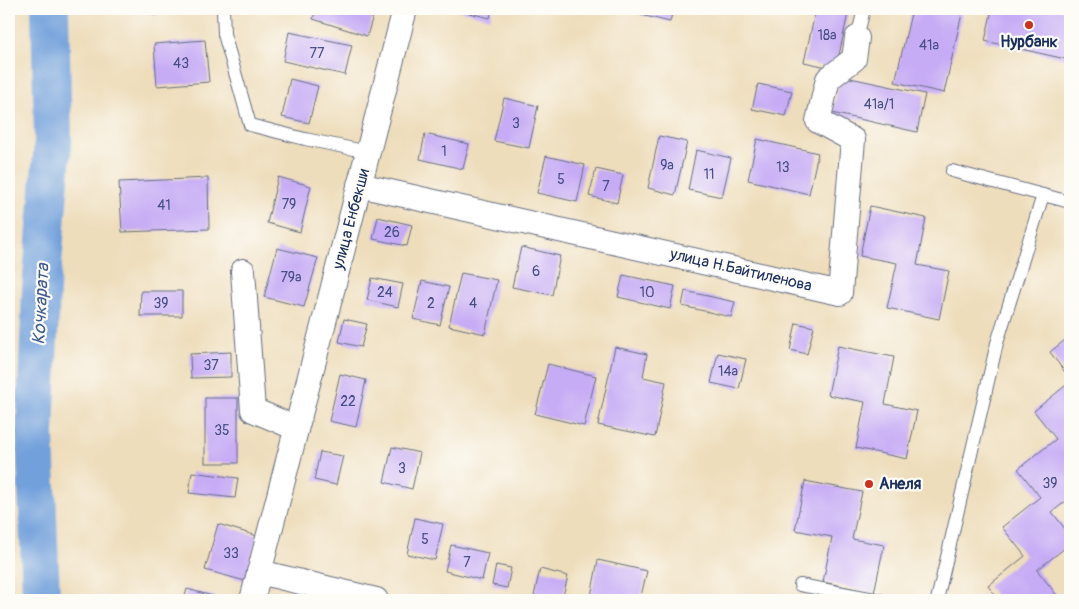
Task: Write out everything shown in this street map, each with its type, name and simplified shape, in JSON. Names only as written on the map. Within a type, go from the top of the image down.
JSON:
[{"type":"street","name":"улица Енбекши","points":[[252,600],[405,9]]},
{"type":"street","name":"улица Н.Байтиленова","points":[[359,184],[840,293],[853,140],[818,121],[828,79],[854,59],[857,38]]},
{"type":"street","points":[[243,272],[253,410],[296,428]]},
{"type":"street","points":[[259,572],[376,600]]},
{"type":"lane","points":[[223,9],[224,34],[250,125],[368,152]]},
{"type":"lane","points":[[857,38],[864,9]]},
{"type":"lane","points":[[952,171],[1070,202]]},
{"type":"lane","points":[[937,600],[997,343],[1043,195]]},
{"type":"lane","points":[[800,585],[880,600]]},
{"type":"building","points":[[152,9],[198,9],[198,10],[153,15]]},
{"type":"building","points":[[316,9],[375,9],[367,36],[313,19]]},
{"type":"building","points":[[453,9],[492,9],[490,18]]},
{"type":"building","points":[[642,9],[673,9],[670,22],[641,15]]},
{"type":"building","points":[[816,9],[849,9],[836,69],[804,62]]},
{"type":"building","points":[[912,9],[963,9],[944,93],[895,82]]},
{"type":"building","name":"Нурбанк","points":[[992,9],[1070,9],[1070,60],[985,41]]},
{"type":"building","points":[[289,32],[352,45],[345,75],[283,61]]},
{"type":"building","points":[[205,40],[209,82],[157,86],[154,44]]},
{"type":"building","points":[[841,76],[925,94],[917,132],[832,113]]},
{"type":"building","points":[[290,79],[318,86],[309,123],[282,117]]},
{"type":"building","points":[[758,84],[792,91],[786,116],[752,109]]},
{"type":"building","points":[[504,98],[538,106],[529,148],[494,141]]},
{"type":"building","points":[[425,134],[469,144],[463,169],[420,159]]},
{"type":"building","points":[[659,136],[687,142],[675,195],[648,188]]},
{"type":"building","points":[[757,139],[818,153],[809,194],[748,180]]},
{"type":"building","points":[[696,150],[731,158],[722,197],[688,190]]},
{"type":"building","points":[[546,156],[585,165],[577,202],[537,193]]},
{"type":"building","points":[[596,169],[623,175],[617,203],[589,196]]},
{"type":"building","points":[[278,177],[311,186],[300,232],[267,223]]},
{"type":"building","points":[[208,178],[209,229],[122,232],[119,182]]},
{"type":"building","points":[[870,206],[926,218],[917,265],[949,271],[939,319],[887,308],[897,263],[860,256]]},
{"type":"building","points":[[378,217],[412,225],[407,246],[373,239]]},
{"type":"building","points":[[521,247],[560,256],[552,295],[512,287]]},
{"type":"building","points":[[277,248],[318,258],[304,307],[264,297]]},
{"type":"building","points":[[461,273],[497,280],[485,334],[449,326]]},
{"type":"building","points":[[623,275],[675,286],[670,309],[618,297]]},
{"type":"building","points":[[372,278],[403,284],[398,307],[367,300]]},
{"type":"building","points":[[422,281],[449,287],[440,325],[413,319]]},
{"type":"building","points":[[141,291],[182,291],[182,316],[140,316]]},
{"type":"building","points":[[685,291],[735,302],[731,317],[682,306]]},
{"type":"building","points":[[344,319],[367,324],[361,347],[339,342]]},
{"type":"building","points":[[796,323],[814,327],[807,354],[790,350]]},
{"type":"building","points":[[1070,336],[1070,379],[1050,352]]},
{"type":"building","points":[[838,346],[894,357],[885,404],[917,411],[907,459],[856,448],[865,402],[828,395]]},
{"type":"building","points":[[615,347],[647,354],[643,377],[666,382],[655,437],[598,425]]},
{"type":"building","points":[[231,352],[231,377],[191,378],[190,354]]},
{"type":"building","points":[[718,353],[746,359],[739,389],[711,383]]},
{"type":"building","points":[[548,364],[596,376],[584,426],[535,414]]},
{"type":"building","points":[[340,374],[366,380],[356,427],[329,421]]},
{"type":"building","points":[[1070,382],[1070,452],[1068,454],[1070,457],[1070,498],[1052,512],[1070,535],[1070,544],[1037,570],[1060,599],[999,600],[988,586],[1025,556],[1002,527],[1040,497],[1018,469],[1056,439],[1034,411]]},
{"type":"building","points":[[205,398],[238,398],[238,463],[205,463]]},
{"type":"building","points":[[392,447],[420,453],[412,489],[384,482]]},
{"type":"building","points":[[320,452],[343,456],[336,485],[314,480]]},
{"type":"building","points":[[192,472],[238,478],[235,498],[189,493]]},
{"type":"building","points":[[805,481],[862,492],[852,539],[884,545],[874,593],[823,582],[832,537],[795,530]]},
{"type":"building","points":[[415,518],[443,524],[435,560],[407,554]]},
{"type":"building","points":[[218,524],[257,536],[245,581],[205,570]]},
{"type":"building","points":[[451,545],[488,553],[482,580],[445,571]]},
{"type":"building","points":[[598,560],[647,571],[640,600],[610,600],[591,596]]},
{"type":"building","points":[[496,565],[511,568],[507,588],[492,585]]},
{"type":"building","points":[[540,569],[568,576],[562,600],[534,596]]},
{"type":"building","points":[[187,589],[220,598],[220,600],[184,600]]},
{"type":"waterway","name":"Кочкарата","points":[[39,600],[41,597],[35,433],[41,289],[53,141],[50,9]]},
{"type":"place","name":"Нурбанк","points":[[1029,25]]},
{"type":"place","name":"Анеля","points":[[869,484]]}]
